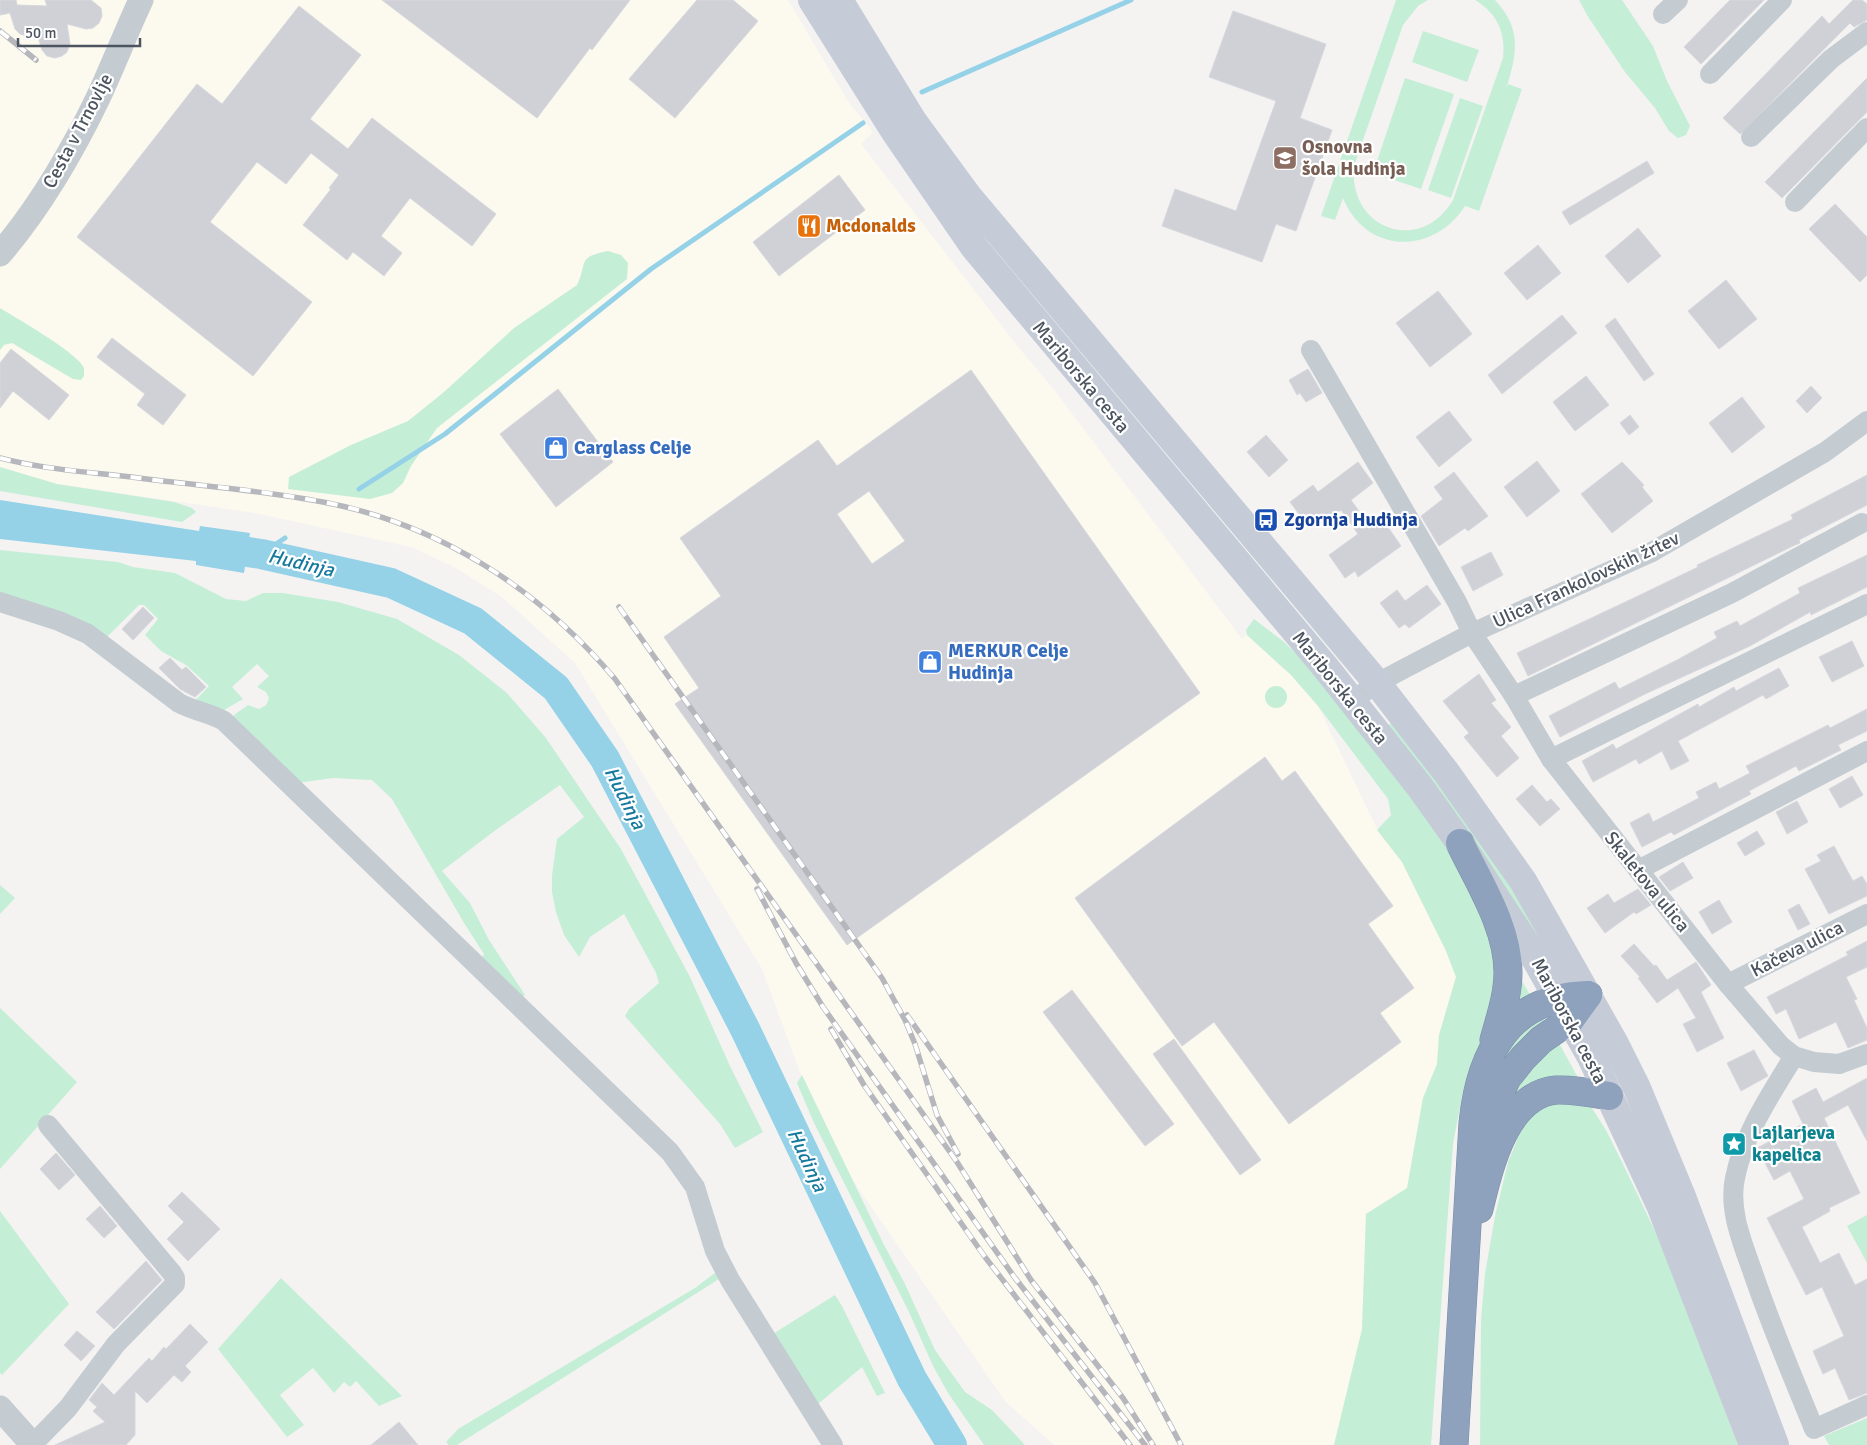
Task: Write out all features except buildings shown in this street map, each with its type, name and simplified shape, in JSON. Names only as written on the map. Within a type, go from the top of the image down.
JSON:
[{"type":"highway","points":[[1441,1445],[1454,1432],[1463,1270],[1476,1096],[1482,1071],[1490,1054],[1504,1010],[1508,973],[1505,947],[1497,922],[1460,843]]},
{"type":"highway","points":[[1471,1154],[1507,1078],[1541,1040],[1564,1009],[1588,995]]},
{"type":"highway","points":[[1490,1054],[1507,1028],[1521,1015],[1541,1004],[1564,1009]]},
{"type":"highway","points":[[1463,1270],[1486,1180],[1500,1140],[1516,1113],[1539,1095],[1554,1090],[1573,1090],[1610,1096]]},
{"type":"main road","name":"Mariborska cesta","points":[[812,0],[895,132],[974,248],[1352,701],[1460,843],[1529,948],[1610,1096],[1660,1205],[1753,1445]]},
{"type":"main road","name":"Mariborska cesta","points":[[839,0],[913,121],[973,203],[1377,683],[1446,772],[1523,881],[1588,995],[1636,1088],[1681,1194],[1775,1445]]},
{"type":"street","name":"Cesta v Trnovlje","points":[[0,254],[38,205],[72,151],[99,97],[141,0]]},
{"type":"street","points":[[1663,14],[1678,0]]},
{"type":"street","points":[[1710,74],[1782,0]]},
{"type":"street","points":[[1751,137],[1831,59],[1867,32]]},
{"type":"street","points":[[1795,202],[1867,128]]},
{"type":"street","name":"Skaletova ulica","points":[[1310,350],[1457,602],[1472,634],[1514,696],[1551,759],[1728,984],[1781,1046],[1794,1056],[1814,1062],[1839,1064],[1867,1054]]},
{"type":"street","name":"Ulica Frankolovskih žrtev","points":[[1352,701],[1377,683],[1472,634],[1650,553],[1825,452],[1867,421]]},
{"type":"street","points":[[1514,696],[1732,593],[1862,523]]},
{"type":"street","points":[[0,602],[59,621],[88,634],[179,703],[192,710],[214,715],[224,721],[670,1152],[695,1188],[715,1250],[730,1280],[833,1445]]},
{"type":"street","points":[[1551,759],[1867,604]]},
{"type":"street","points":[[1638,870],[1867,751]]},
{"type":"street","name":"Kačeva ulica","points":[[1728,984],[1867,914]]},
{"type":"street","points":[[1794,1056],[1758,1115],[1742,1153],[1734,1178],[1732,1196],[1737,1225],[1766,1309],[1814,1429],[1867,1406]]},
{"type":"street","points":[[0,1408],[33,1444],[68,1408],[116,1344],[175,1284],[175,1278],[48,1125]]},
{"type":"shaded area","points":[[0,0],[788,0],[849,103],[873,132],[861,144],[1019,348],[1055,391],[1242,639],[1247,635],[1291,675],[1318,706],[1377,829],[1402,862],[1446,951],[1456,977],[1439,1035],[1437,1064],[1423,1098],[1407,1188],[1366,1214],[1362,1329],[1334,1445],[1054,1445],[1005,1401],[850,1176],[804,1083],[762,969],[575,663],[502,597],[456,568],[411,547],[255,513],[57,484],[0,467]]},
{"type":"green space","points":[[1396,0],[1428,0],[1418,6],[1403,25],[1354,166],[1355,188],[1362,206],[1374,219],[1389,228],[1406,230],[1423,227],[1439,217],[1453,200],[1503,58],[1504,49],[1501,32],[1494,17],[1483,5],[1475,0],[1495,0],[1504,11],[1514,34],[1515,45],[1512,68],[1505,93],[1508,84],[1522,89],[1479,211],[1465,206],[1452,222],[1436,233],[1419,240],[1401,242],[1384,238],[1367,230],[1354,217],[1343,198],[1335,220],[1321,216]]},
{"type":"green space","points":[[1579,0],[1622,0],[1653,46],[1667,81],[1690,126],[1686,135],[1678,138],[1669,131],[1655,108],[1625,72]]},
{"type":"green space","points":[[1423,31],[1479,50],[1467,82],[1412,62]]},
{"type":"green space","points":[[1405,78],[1454,94],[1421,189],[1373,173]]},
{"type":"green space","points":[[1460,98],[1483,106],[1451,198],[1428,190]]},
{"type":"green space","points":[[608,251],[621,255],[628,263],[627,279],[437,428],[411,466],[403,483],[392,493],[370,499],[288,489],[289,477],[351,445],[408,421],[444,392],[514,328],[577,285],[587,259],[598,253]]},
{"type":"green space","points":[[0,308],[46,336],[71,354],[84,368],[84,376],[81,380],[73,379],[12,343],[4,345],[0,350]]},
{"type":"green space","points":[[0,467],[57,484],[174,502],[192,508],[196,512],[182,522],[0,491]]},
{"type":"green space","points":[[0,550],[118,562],[133,567],[175,573],[226,599],[246,601],[263,593],[283,593],[338,602],[397,619],[459,655],[507,693],[546,738],[621,849],[690,977],[730,1066],[763,1132],[735,1148],[720,1124],[625,1016],[629,1009],[659,983],[656,973],[624,914],[590,937],[579,957],[564,935],[556,912],[552,892],[552,875],[557,839],[584,817],[560,785],[442,871],[470,903],[489,940],[525,995],[518,1000],[479,962],[484,954],[392,799],[372,780],[333,778],[297,783],[231,722],[234,715],[248,705],[259,709],[266,705],[269,698],[266,692],[257,687],[269,676],[257,664],[232,687],[243,699],[219,713],[190,706],[209,686],[186,665],[161,651],[145,635],[158,619],[144,605],[139,605],[103,641],[0,598]]},
{"type":"green space","points":[[1254,619],[1283,641],[1318,675],[1370,738],[1462,869],[1504,973],[1471,1079],[1463,1091],[1453,1144],[1431,1445],[1334,1445],[1362,1329],[1366,1214],[1407,1188],[1423,1098],[1437,1064],[1439,1035],[1456,977],[1446,951],[1402,862],[1377,830],[1391,815],[1388,799],[1318,706],[1291,675],[1247,635],[1246,630]]},
{"type":"green space","points":[[1276,686],[1284,689],[1287,697],[1284,705],[1276,708],[1268,705],[1265,697],[1268,689]]},
{"type":"green space","points":[[1394,720],[1480,836],[1565,979],[1559,981],[1387,727]]},
{"type":"green space","points":[[0,885],[15,898],[0,914]]},
{"type":"green space","points":[[1513,966],[1532,998],[1512,1013]]},
{"type":"green space","points":[[0,1008],[77,1082],[0,1169]]},
{"type":"green space","points":[[1542,1016],[1545,1022],[1492,1073],[1511,1040]]},
{"type":"green space","points":[[1560,1045],[1581,1083],[1508,1102],[1536,1061],[1551,1049]]},
{"type":"green space","points":[[802,1075],[883,1243],[904,1282],[935,1350],[965,1392],[992,1410],[1025,1445],[984,1445],[948,1393],[814,1123],[797,1083]]},
{"type":"green space","points":[[1558,1099],[1590,1105],[1606,1130],[1674,1271],[1678,1289],[1738,1445],[1480,1445],[1481,1320],[1485,1274],[1495,1216],[1508,1162],[1522,1128],[1537,1109]]},
{"type":"green space","points":[[0,1211],[69,1304],[2,1375],[0,1373]]},
{"type":"green space","points":[[1867,1215],[1867,1263],[1847,1226]]},
{"type":"green space","points":[[716,1272],[719,1279],[457,1445],[449,1445],[446,1442],[458,1429],[695,1288]]},
{"type":"green space","points":[[281,1278],[402,1396],[379,1406],[356,1381],[350,1387],[344,1382],[334,1393],[313,1368],[280,1395],[304,1425],[287,1437],[218,1349]]},
{"type":"green space","points":[[835,1295],[885,1393],[877,1396],[862,1367],[818,1404],[768,1337]]},
{"type":"green space","points":[[1867,1418],[1867,1445],[1829,1445],[1824,1436]]},
{"type":"water","points":[[0,500],[199,531],[200,526],[250,533],[244,573],[196,565],[196,561],[0,539]]},
{"type":"waterway","points":[[922,92],[1131,0]]},
{"type":"waterway","points":[[359,489],[445,434],[651,269],[863,123]]},
{"type":"waterway","points":[[261,554],[285,538]]},
{"type":"waterway","name":"Hudinja","points":[[208,546],[261,554],[391,583],[473,621],[556,688],[605,759],[745,1029],[912,1379],[952,1445]]},
{"type":"railway","points":[[0,31],[36,60]]},
{"type":"railway","points":[[0,458],[52,468],[277,494],[366,512],[407,526],[446,544],[484,565],[520,589],[554,616],[615,679],[957,1162],[1031,1280],[1123,1398],[1153,1445]]},
{"type":"railway","points":[[619,607],[882,978],[905,1020],[915,1044],[937,1115],[958,1154]]},
{"type":"railway","points":[[757,889],[796,963],[823,1007],[1015,1278],[1145,1445]]},
{"type":"railway","points":[[907,1015],[1095,1283],[1181,1445]]},
{"type":"railway","points":[[831,1029],[864,1085],[985,1257],[1130,1445]]},
{"type":"place","name":"Osnovna šola Hudinja","points":[[1285,158]]},
{"type":"place","name":"Mcdonalds","points":[[809,226]]},
{"type":"place","name":"Carglass Celje","points":[[556,448]]},
{"type":"place","name":"Zgornja Hudinja","points":[[1266,520]]},
{"type":"place","name":"MERKUR Celje Hudinja","points":[[930,662]]},
{"type":"place","name":"Lajlarjeva kapelica","points":[[1734,1144]]}]
